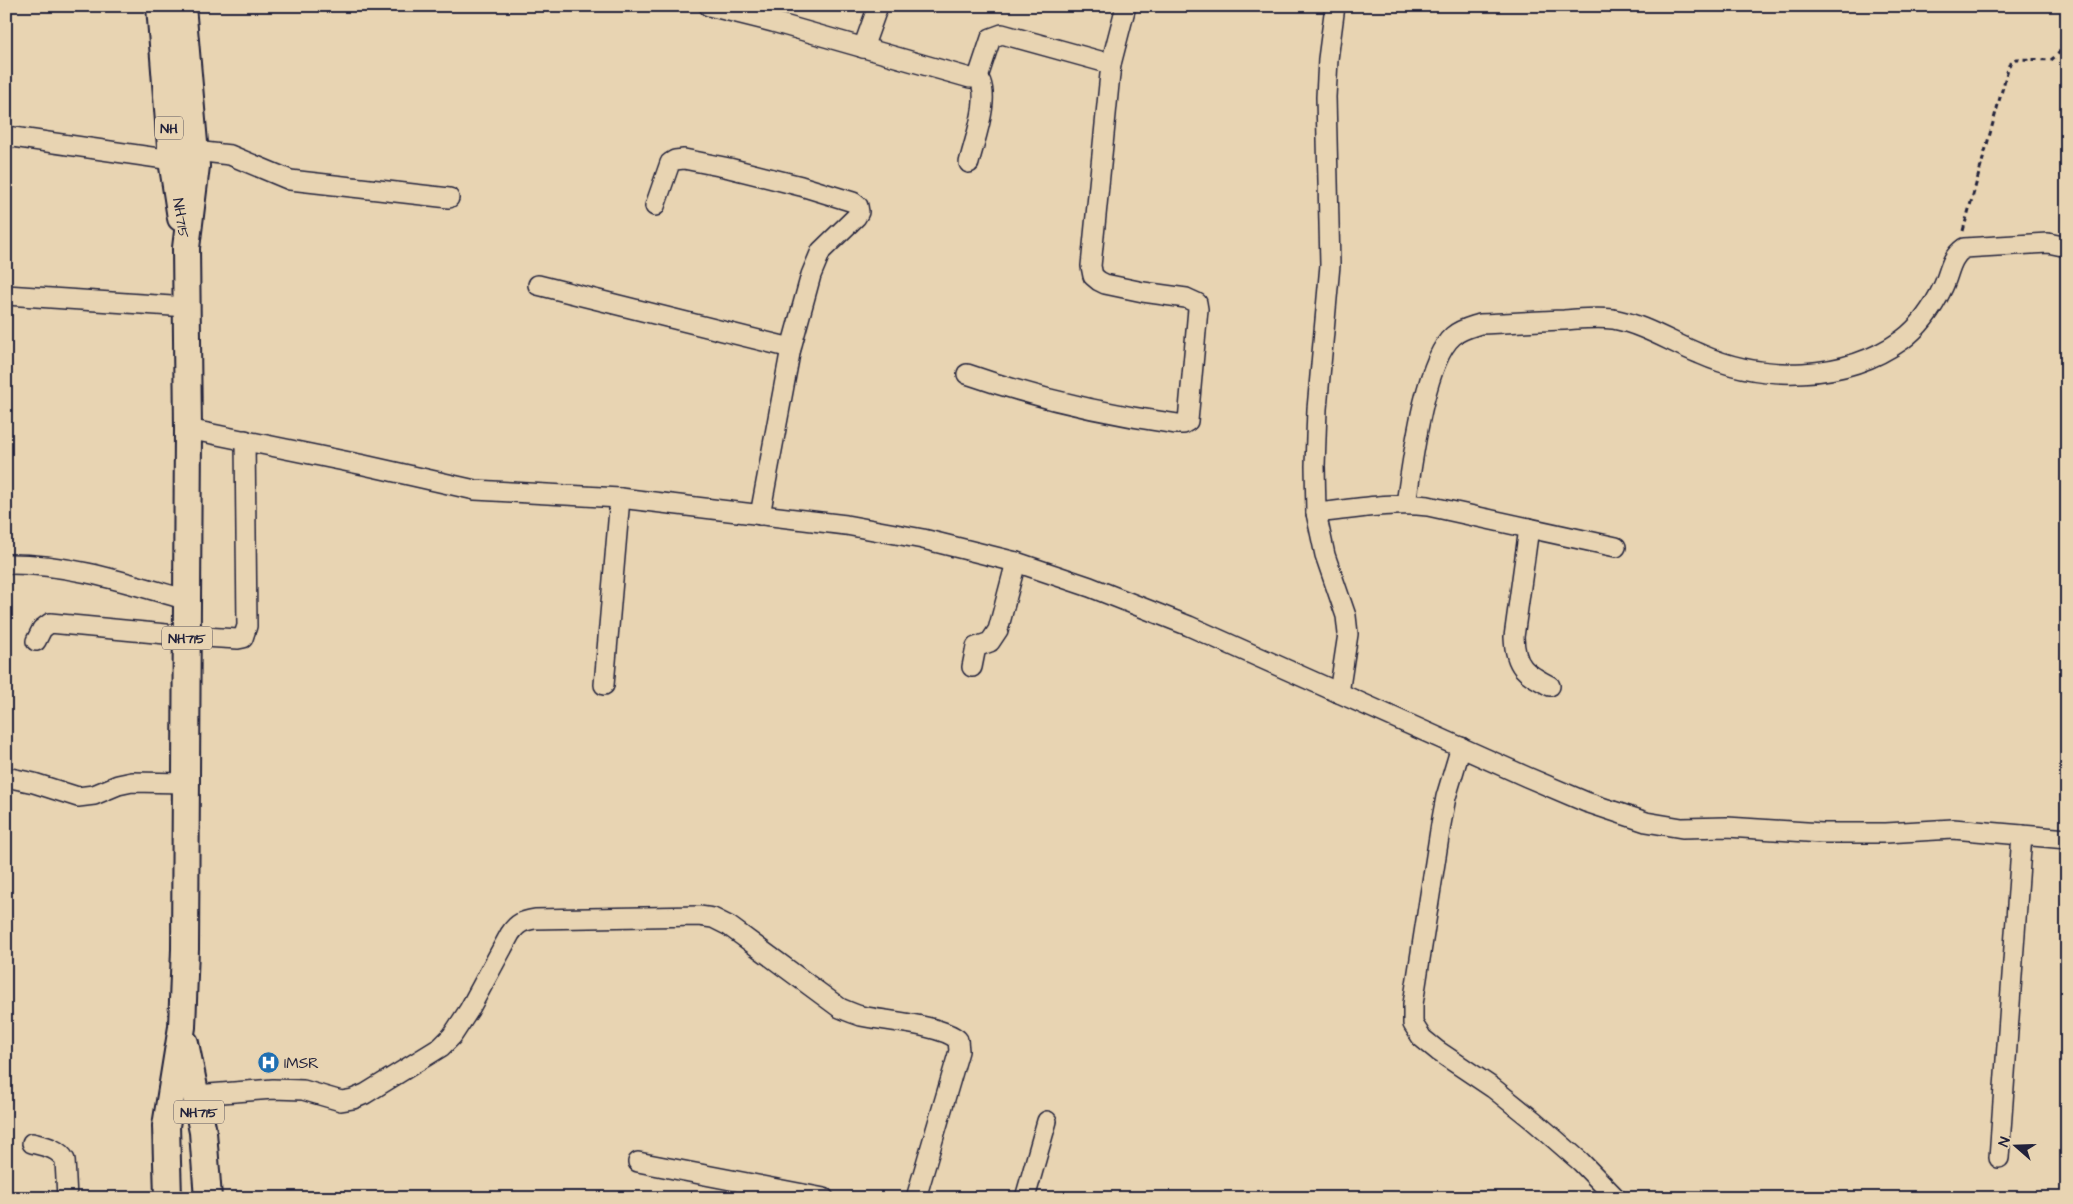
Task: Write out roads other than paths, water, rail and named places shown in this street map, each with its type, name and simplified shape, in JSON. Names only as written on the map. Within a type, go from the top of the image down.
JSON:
[{"type":"highway","name":"NH715","points":[[160,6],[183,155],[196,166],[186,248],[188,429],[185,949],[182,1027],[166,1126],[168,1198]]},
{"type":"highway","name":"NH715","points":[[182,6],[183,155]]},
{"type":"highway","name":"NH715","points":[[182,1027],[203,1132],[208,1198]]},
{"type":"street","points":[[709,6],[773,22],[970,78],[978,77]]},
{"type":"street","points":[[863,48],[878,6]]},
{"type":"street","points":[[967,374],[1041,398],[1106,413],[1177,424],[1183,424],[1188,421],[1197,303],[1186,298],[1142,292],[1099,282],[1093,276],[1090,266],[1111,64],[1126,6]]},
{"type":"street","points":[[1335,6],[1328,59],[1326,97],[1330,265],[1318,409],[1316,513],[1325,556],[1346,616],[1347,648],[1339,692]]},
{"type":"street","points":[[978,77],[991,38],[1002,34],[1111,64]]},
{"type":"street","points":[[969,163],[981,116],[984,95],[983,83],[978,77]]},
{"type":"street","points":[[6,136],[183,155],[230,155],[290,180],[449,198]]},
{"type":"street","points":[[655,206],[670,163],[675,160],[684,159],[801,186],[853,202],[858,206],[859,212],[856,217],[821,252],[816,262],[791,348],[760,516]]},
{"type":"street","points":[[1406,504],[1422,410],[1432,372],[1444,346],[1453,336],[1465,328],[1480,324],[1591,318],[1610,319],[1632,323],[1659,334],[1700,355],[1726,364],[1781,373],[1816,372],[1844,367],[1872,356],[1901,341],[1918,328],[1932,310],[1944,285],[1951,263],[1964,248],[2048,243],[2067,247]]},
{"type":"street","points":[[538,284],[791,348]]},
{"type":"street","points":[[6,295],[187,307]]},
{"type":"street","points":[[188,429],[474,490],[620,498],[865,528],[923,539],[1016,562],[1090,587],[1189,626],[1527,777],[1617,813],[1646,822],[1682,828],[1727,827],[1822,833],[1886,833],[1954,829],[2067,839]]},
{"type":"street","points":[[36,641],[42,629],[50,623],[187,636],[243,638],[246,633],[245,440]]},
{"type":"street","points":[[604,685],[620,498]]},
{"type":"street","points":[[1316,513],[1406,504],[1428,506],[1616,547]]},
{"type":"street","points":[[1529,528],[1514,637],[1515,651],[1520,665],[1529,676],[1550,686]]},
{"type":"street","points":[[972,666],[976,647],[990,642],[998,630],[1016,562]]},
{"type":"street","points":[[6,564],[63,568],[109,578],[187,600]]},
{"type":"street","points":[[1461,748],[1446,796],[1441,824],[1412,1004],[1413,1024],[1422,1038],[1493,1088],[1534,1121],[1581,1162],[1616,1198]]},
{"type":"street","points":[[6,777],[34,783],[78,797],[94,795],[118,785],[132,782],[185,783]]},
{"type":"street","points":[[1999,1158],[2022,835]]},
{"type":"street","points":[[196,1095],[273,1089],[303,1090],[341,1100],[353,1099],[365,1094],[431,1053],[452,1036],[474,1002],[510,934],[515,926],[523,920],[699,916],[712,918],[729,926],[840,1008],[858,1015],[904,1022],[947,1034],[958,1040],[959,1051],[916,1198]]},
{"type":"street","points":[[1025,1198],[1047,1121]]},
{"type":"street","points":[[32,1143],[62,1154],[65,1160],[67,1198]]},
{"type":"street","points":[[638,1162],[824,1198]]},
{"type":"place","name":"IMSR","points":[[268,1063]]}]
